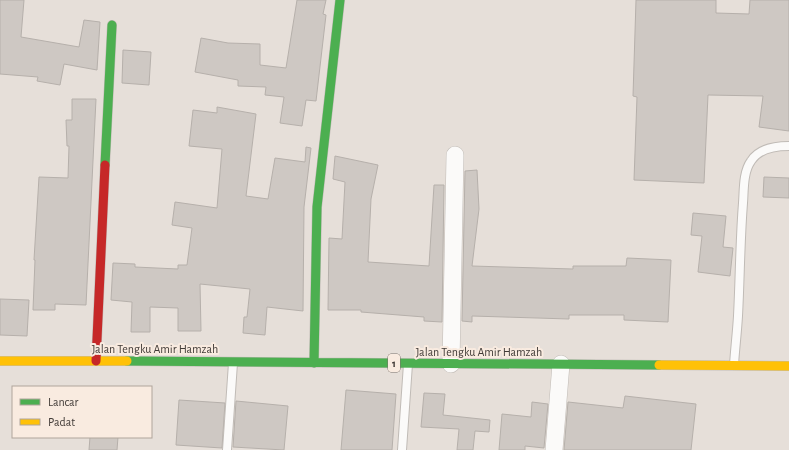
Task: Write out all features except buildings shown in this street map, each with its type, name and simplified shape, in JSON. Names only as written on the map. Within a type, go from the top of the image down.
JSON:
[{"type":"main road","points":[[314,363],[317,208],[340,0]]},
{"type":"main road","points":[[96,361],[112,25]]},
{"type":"main road","name":"Jalan Tengku Amir Hamzah","points":[[0,361],[789,366]]},
{"type":"street","points":[[452,364],[455,155]]},
{"type":"street","points":[[554,450],[562,364]]},
{"type":"lane","points":[[734,365],[738,316],[741,231],[745,180],[748,167],[750,161],[762,151],[774,146],[789,146]]},
{"type":"lane","points":[[227,450],[233,362]]},
{"type":"lane","points":[[402,450],[408,363]]},
{"type":"traffic: fast","points":[[314,363],[317,207],[340,0]]},
{"type":"traffic: fast","points":[[105,165],[112,25]]},
{"type":"traffic: fast","points":[[127,361],[659,365]]},
{"type":"traffic: slow","points":[[0,361],[127,361]]},
{"type":"traffic: slow","points":[[659,365],[789,366]]},
{"type":"traffic: jam","points":[[96,361],[105,165]]}]
